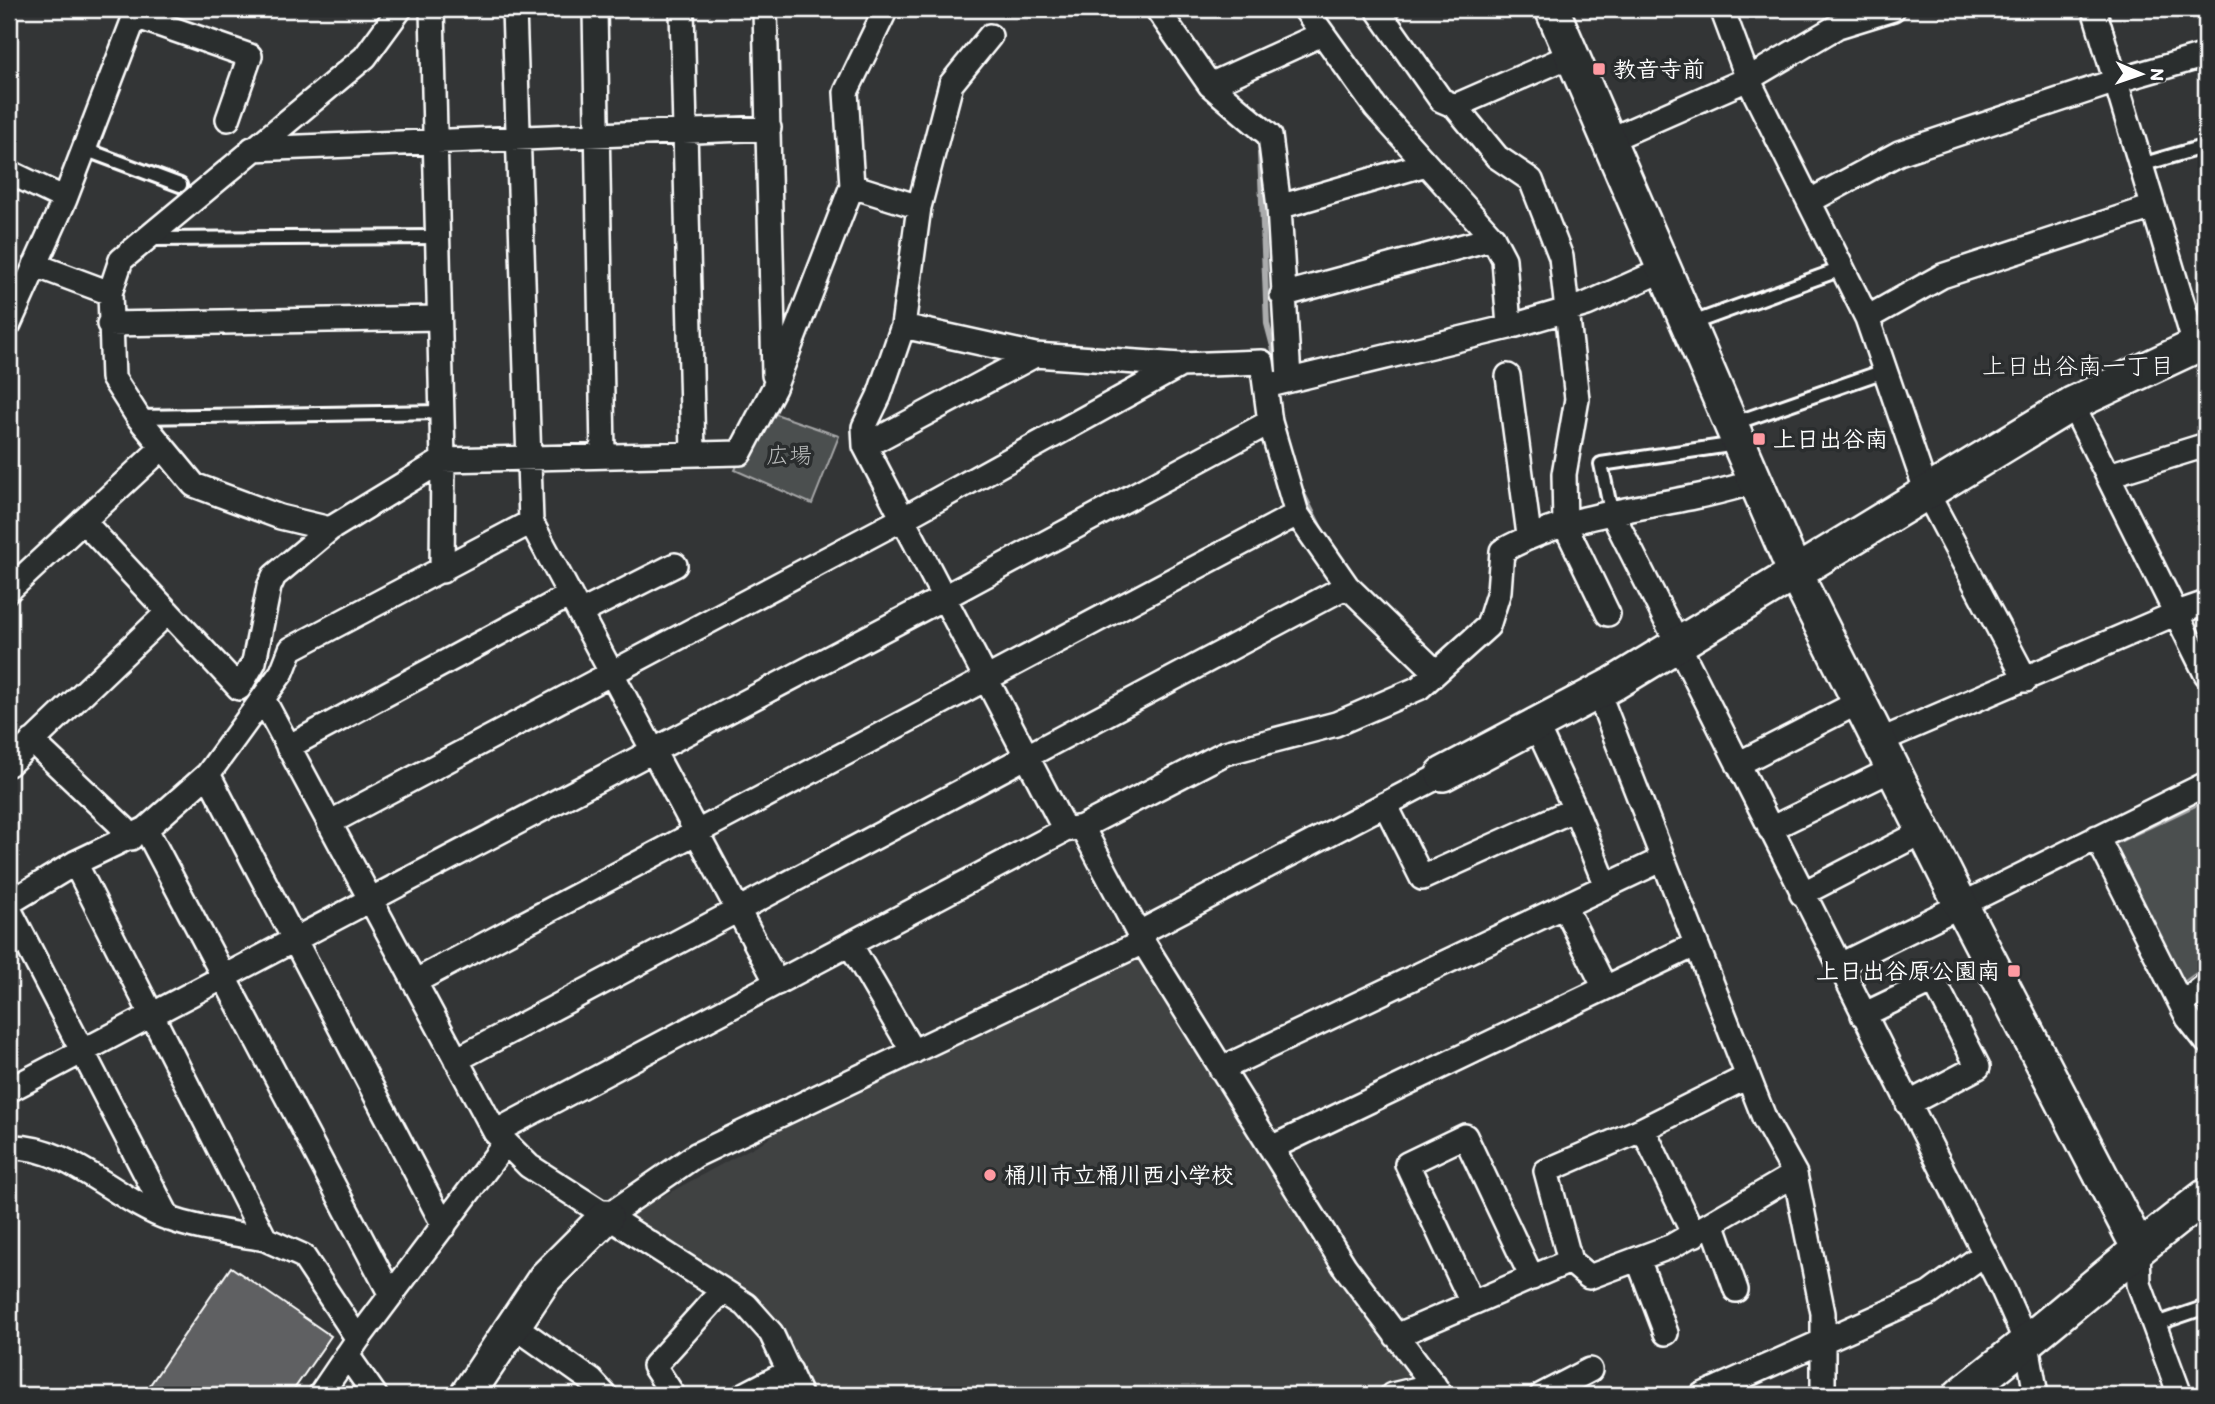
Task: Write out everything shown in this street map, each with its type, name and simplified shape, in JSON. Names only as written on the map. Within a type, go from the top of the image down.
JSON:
[{"type":"street","points":[[330,529],[280,517],[194,485],[138,417],[113,378],[110,293],[121,260],[365,57],[400,9]]},
{"type":"street","points":[[432,9],[443,460],[442,571]]},
{"type":"street","points":[[514,9],[531,522],[777,983]]},
{"type":"street","points":[[595,9],[603,454]]},
{"type":"street","points":[[682,9],[693,452]]},
{"type":"street","points":[[765,9],[774,388]]},
{"type":"street","points":[[83,521],[239,688],[252,668],[269,587],[274,576],[330,529],[443,460],[603,454],[740,453],[774,388],[852,186],[846,92],[886,9]]},
{"type":"street","points":[[1305,9],[1376,108],[1493,238],[1504,259],[1508,327]]},
{"type":"street","points":[[1377,9],[1441,100],[1455,106],[1497,157],[1531,180],[1561,257],[1569,309],[1577,399],[1564,474],[1565,525],[1608,614]]},
{"type":"street","points":[[1552,9],[1795,573],[1961,905],[2138,1247],[2139,1284],[2180,1395]]},
{"type":"street","points":[[1722,9],[1748,79],[1867,318],[1927,493],[2026,680]]},
{"type":"street","points":[[1609,140],[1748,79],[1838,26],[1893,9]]},
{"type":"street","points":[[467,1395],[545,1278],[606,1217],[696,1155],[913,1052],[1141,938],[1385,804],[1598,692],[2072,404],[2200,343],[2153,207],[2094,9]]},
{"type":"street","points":[[1160,10],[1210,85],[1270,136],[1279,207],[1282,295],[1278,383],[1270,422],[1297,514],[1347,586],[1436,672]]},
{"type":"street","points":[[9,324],[65,199],[135,12],[250,56],[228,119]]},
{"type":"street","points":[[1210,85],[1322,34]]},
{"type":"street","points":[[990,36],[951,84],[919,207],[902,326],[879,396],[864,427],[865,446],[1027,756],[1345,1268],[1437,1390]]},
{"type":"street","points":[[1455,106],[1572,55]]},
{"type":"street","points":[[1810,201],[1899,153],[2116,81],[2206,55]]},
{"type":"street","points":[[253,149],[769,128]]},
{"type":"street","points":[[1279,207],[1426,164]]},
{"type":"street","points":[[9,172],[65,199]]},
{"type":"street","points":[[852,186],[919,207]]},
{"type":"street","points":[[1867,318],[1942,276],[2153,207]]},
{"type":"street","points":[[1282,295],[1493,238]]},
{"type":"street","points":[[35,265],[110,293]]},
{"type":"street","points":[[1278,383],[1508,327],[1569,309],[1663,270]]},
{"type":"street","points":[[109,324],[439,318]]},
{"type":"street","points":[[902,326],[1035,355],[1181,365],[1262,362],[1278,383]]},
{"type":"street","points":[[865,446],[1035,355]]},
{"type":"street","points":[[329,823],[904,518],[1181,365]]},
{"type":"street","points":[[1508,376],[1529,536]]},
{"type":"street","points":[[2072,404],[2206,674]]},
{"type":"street","points":[[9,1090],[945,597],[1270,422]]},
{"type":"street","points":[[2109,475],[2206,444]]},
{"type":"street","points":[[9,590],[163,447]]},
{"type":"street","points":[[320,1395],[444,1226],[500,1139],[850,944],[1225,753],[1336,724],[1419,688],[1488,626],[1499,591],[1503,551],[1529,536],[1611,511],[1718,493],[1756,481]]},
{"type":"street","points":[[1611,511],[2027,1343],[2036,1395]]},
{"type":"street","points":[[414,982],[1297,514]]},
{"type":"street","points":[[9,903],[75,863],[139,834],[208,774],[282,672],[291,649],[531,522]]},
{"type":"street","points":[[288,747],[575,604],[675,565]]},
{"type":"street","points":[[456,1060],[1347,586]]},
{"type":"street","points":[[1770,829],[1886,755],[2026,680],[2177,613],[2206,603]]},
{"type":"street","points":[[9,764],[168,612]]},
{"type":"street","points":[[1598,692],[1747,1077],[1765,1120],[1795,1174],[1823,1313],[1823,1395]]},
{"type":"street","points":[[263,699],[500,1139],[529,1166],[746,1305],[771,1333],[800,1395]]},
{"type":"street","points":[[1738,764],[1859,702]]},
{"type":"street","points":[[1536,725],[1575,809],[1606,886]]},
{"type":"street","points":[[32,741],[139,834],[224,977],[391,1295]]},
{"type":"street","points":[[208,774],[444,1226]]},
{"type":"street","points":[[1838,967],[2206,784]]},
{"type":"street","points":[[1385,804],[1422,878],[1575,809]]},
{"type":"street","points":[[1802,894],[1924,831]]},
{"type":"street","points":[[2097,838],[2182,1004],[2206,1041]]},
{"type":"street","points":[[1221,1069],[1661,860]]},
{"type":"street","points":[[75,863],[265,1239]]},
{"type":"street","points":[[1564,906],[1605,988]]},
{"type":"street","points":[[9,909],[169,1219]]},
{"type":"street","points":[[850,944],[913,1052]]},
{"type":"street","points":[[1271,1149],[1695,945]]},
{"type":"street","points":[[1863,1014],[1934,981],[1972,1055],[1978,1068],[1908,1104]]},
{"type":"street","points":[[2182,1004],[2206,985]]},
{"type":"street","points":[[1747,1077],[1643,1129],[1546,1171],[1570,1261],[1589,1277],[1638,1259],[1703,1230],[1795,1174]]},
{"type":"street","points":[[1643,1129],[1737,1290]]},
{"type":"street","points":[[1472,1303],[1407,1164],[1465,1136],[1532,1278]]},
{"type":"street","points":[[9,1147],[23,1146],[47,1153],[169,1219],[265,1239],[303,1256],[353,1347],[375,1395]]},
{"type":"street","points":[[1960,1395],[2027,1343],[2138,1247],[2206,1196]]},
{"type":"street","points":[[1702,1395],[1929,1294],[1984,1254]]},
{"type":"street","points":[[1638,1259],[1666,1333]]},
{"type":"street","points":[[1396,1336],[1570,1261]]},
{"type":"street","points":[[673,1395],[654,1366],[722,1291]]},
{"type":"street","points":[[513,1325],[592,1381],[605,1395]]},
{"type":"street","points":[[1542,1395],[1590,1370]]},
{"type":"street","points":[[744,1395],[790,1371]]},
{"type":"street","points":[[1392,1395],[1437,1390]]},
{"type":"lane","points":[[2141,165],[2206,146]]},
{"type":"lane","points":[[84,149],[180,185]]},
{"type":"lane","points":[[145,239],[437,237]]},
{"type":"lane","points":[[1688,325],[1844,268]]},
{"type":"lane","points":[[1611,511],[1601,464],[1723,446],[1734,431],[1884,371]]},
{"type":"lane","points":[[138,417],[442,412]]},
{"type":"lane","points":[[2156,1324],[2206,1307]]},
{"type":"shaded area","name":"桶川市立桶川西小学校","points":[[1136,957],[1144,958],[1366,1318],[1413,1377],[1411,1385],[1366,1395],[813,1395],[784,1331],[739,1288],[631,1226],[632,1213],[770,1138],[773,1129]]},
{"type":"green space","name":"広場","points":[[764,410],[839,436],[812,504],[735,470]]},
{"type":"green space","points":[[2206,801],[2206,966],[2182,983],[2113,845]]},
{"type":"building","points":[[231,1267],[331,1336],[290,1395],[143,1395]]},
{"type":"waterway","points":[[1260,153],[1267,324],[1275,354],[1276,378]]},
{"type":"waterway","points":[[1301,490],[1321,530]]},
{"type":"place","name":"教音寺前","points":[[1599,69]]},
{"type":"place","name":"上日出谷南","points":[[1759,439]]},
{"type":"place","name":"上日出谷原公園南","points":[[2014,971]]},
{"type":"place","name":"桶川市立桶川西小学校","points":[[990,1175]]},
{"type":"district","name":"上日出谷南一丁目","points":[[2078,366]]}]
